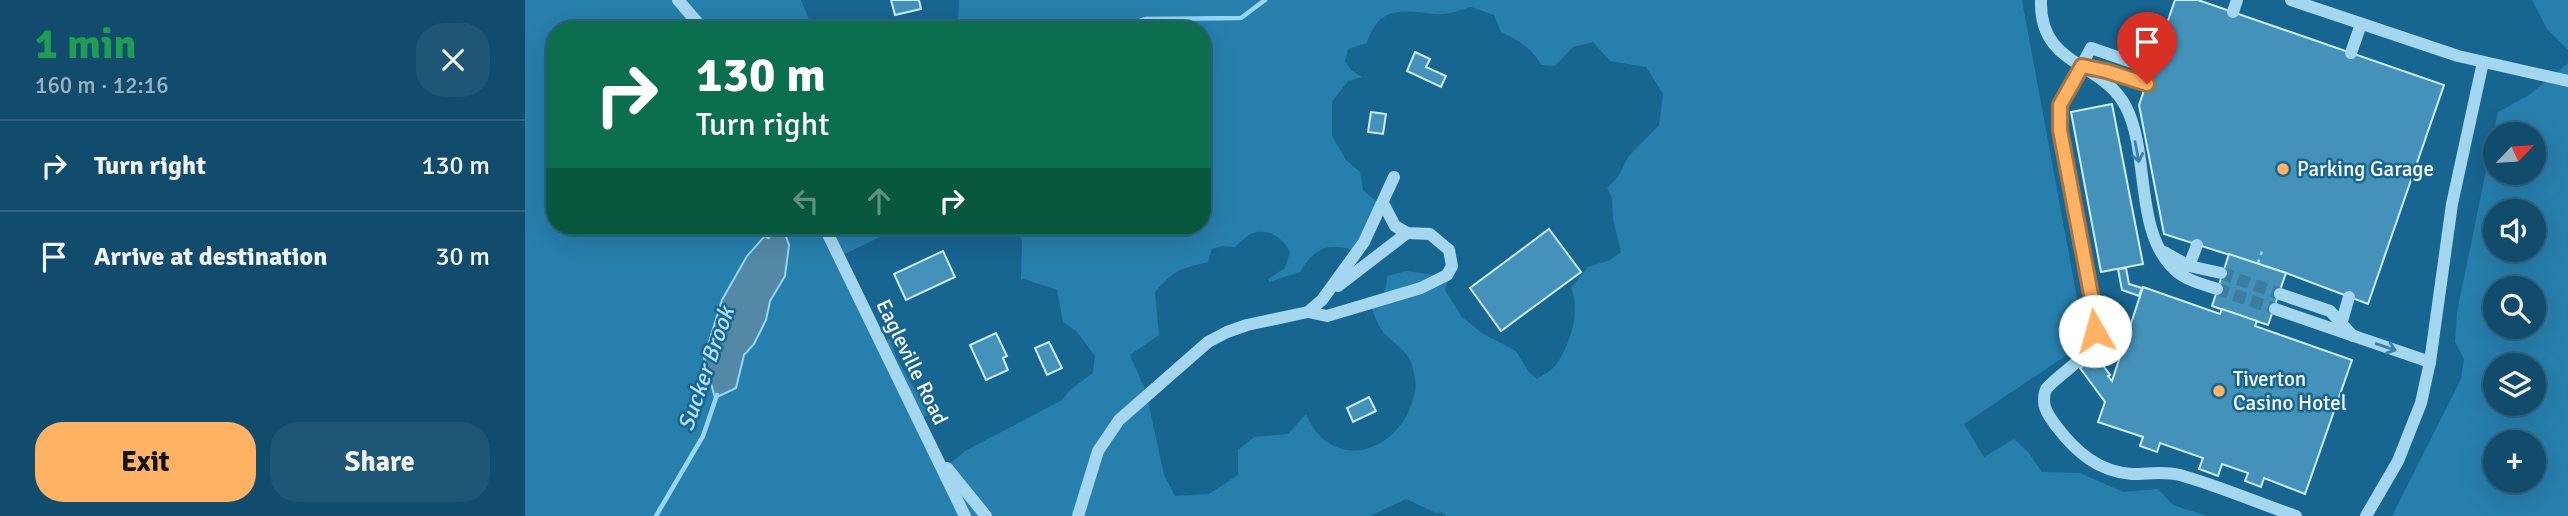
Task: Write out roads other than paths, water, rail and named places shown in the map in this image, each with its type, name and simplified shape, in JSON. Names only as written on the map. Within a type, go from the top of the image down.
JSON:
[{"type":"street","points":[[678,0],[696,21]]},
{"type":"street","points":[[2041,0],[2042,16],[2052,41],[2063,55],[2114,91],[2128,113],[2150,221],[2167,262],[2180,274],[2217,289]]},
{"type":"street","points":[[2291,0],[2458,57],[2568,81]]},
{"type":"street","points":[[2351,53],[2361,24]]},
{"type":"street","points":[[2152,69],[2091,48],[2063,99],[2058,117],[2095,316],[2095,331],[2088,352],[2046,389],[2043,397],[2047,414],[2077,451],[2102,466],[2130,474],[2159,472],[2181,475],[2296,516]]},
{"type":"street","points":[[2366,516],[2398,461],[2421,403],[2430,362],[2452,204],[2483,62]]},
{"type":"street","points":[[2082,66],[2147,84]]},
{"type":"street","points":[[1328,292],[1364,242],[1394,177]]},
{"type":"street","points":[[1078,516],[1098,451],[1110,430],[1208,342],[1227,332],[1308,312],[1327,316],[1421,288],[1447,275],[1452,266],[1449,250],[1430,234],[1407,233],[1395,226],[1383,203]]},
{"type":"street","points":[[1308,312],[1328,292],[1407,233]]},
{"type":"street","name":"Eagleville Road","points":[[828,235],[965,516]]},
{"type":"street","points":[[2189,266],[2197,245]]},
{"type":"street","points":[[2159,247],[2189,266],[2221,274]]},
{"type":"street","points":[[2280,294],[2330,311],[2354,336]]},
{"type":"street","points":[[2342,321],[2349,298]]},
{"type":"street","points":[[2275,309],[2430,362]]},
{"type":"street","points":[[934,452],[986,516]]},
{"type":"waterway","name":"Sucker Brook","points":[[1140,21],[1241,18],[1265,0]]},
{"type":"waterway","name":"Sucker Brook","points":[[656,516],[703,436],[717,395]]},
{"type":"tunnel","points":[[2221,273],[2280,294]]},
{"type":"tunnel","points":[[2217,289],[2275,309]]},
{"type":"place","name":"Parking Garage","points":[[2283,169]]},
{"type":"place","name":"Tiverton Casino Hotel","points":[[2219,391]]}]
